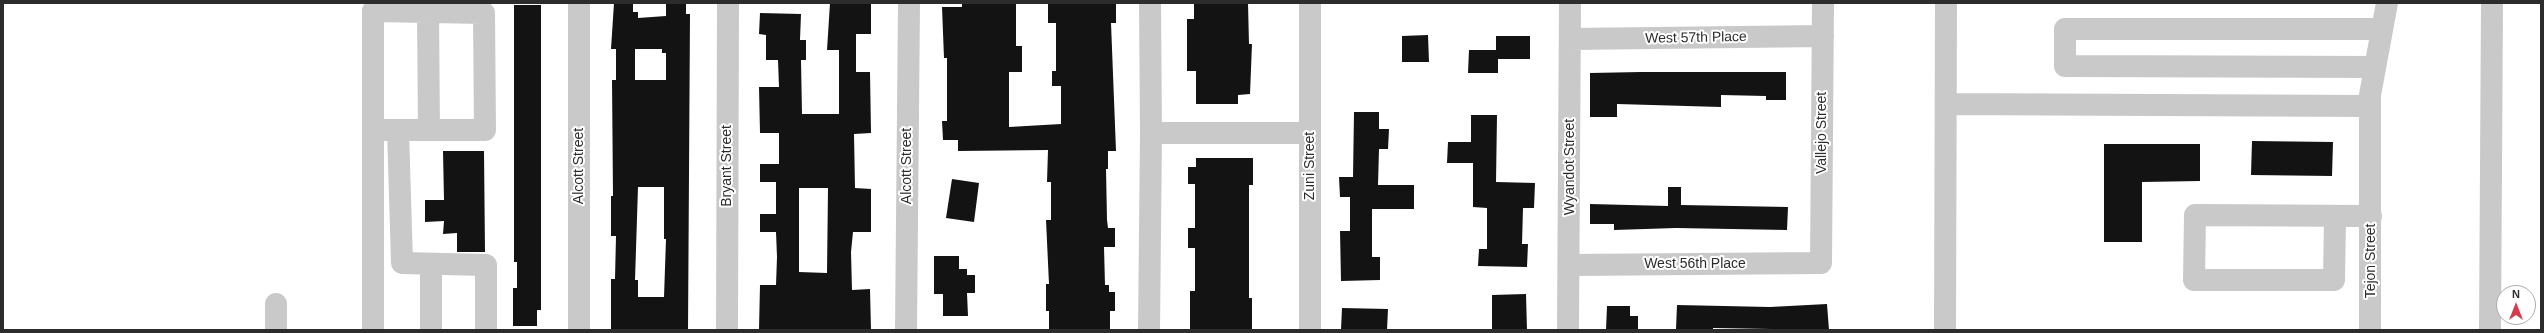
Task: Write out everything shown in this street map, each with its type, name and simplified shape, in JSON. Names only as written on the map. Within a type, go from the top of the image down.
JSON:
[{"type":"street","name":"Alcott Street","points":[[579,3],[579,330]]},
{"type":"street","name":"Bryant Street","points":[[727,330],[728,3]]},
{"type":"street","name":"Alcott Street","points":[[906,330],[908,3]]},
{"type":"street","points":[[1149,330],[1150,3]]},
{"type":"street","name":"Zuni Street","points":[[1310,3],[1310,330]]},
{"type":"street","name":"Wyandot Street","points":[[1568,330],[1570,265],[1570,3]]},
{"type":"street","name":"Vallejo Street","points":[[1821,263],[1823,3]]},
{"type":"street","points":[[1945,329],[1946,3]]},
{"type":"street","name":"Tejon Street","points":[[2370,330],[2372,192],[2370,106],[2375,67],[2387,3]]},
{"type":"street","points":[[2490,330],[2492,3]]},
{"type":"street","points":[[373,130],[485,130],[484,13],[373,11],[373,130],[373,330]]},
{"type":"street","points":[[428,12],[429,130]]},
{"type":"street","points":[[2375,67],[2065,66],[2065,29],[2382,29]]},
{"type":"street","name":"West 57th Place","points":[[1570,39],[1823,36]]},
{"type":"street","points":[[1946,104],[2370,106]]},
{"type":"street","points":[[398,130],[402,263],[486,265],[486,330]]},
{"type":"street","points":[[1150,133],[1310,133]]},
{"type":"street","points":[[2335,216],[2334,280],[2194,280],[2195,215],[2371,216]]},
{"type":"street","name":"West 56th Place","points":[[1570,265],[1821,263]]},
{"type":"street","points":[[431,264],[431,330]]},
{"type":"street","points":[[276,304],[276,330]]},
{"type":"building","points":[[614,3],[633,3],[633,12],[638,12],[638,18],[666,16],[666,3],[686,3],[686,14],[690,14],[688,330],[611,330],[611,279],[615,279],[616,236],[611,236],[611,196],[613,196],[612,80],[616,80],[616,49],[611,49]],"holes":[[[635,49],[662,49],[662,53],[666,53],[666,80],[635,80]],[[638,187],[664,187],[664,239],[666,239],[664,297],[638,297],[638,280],[635,280]]]},
{"type":"building","points":[[830,3],[871,3],[871,34],[856,34],[856,72],[870,72],[871,133],[854,134],[855,188],[871,189],[871,232],[853,232],[851,252],[852,290],[870,289],[871,330],[759,330],[760,285],[776,285],[777,257],[776,232],[760,232],[760,214],[776,214],[776,182],[760,182],[760,164],[779,164],[779,133],[760,133],[759,87],[779,87],[778,60],[766,60],[766,35],[759,34],[760,13],[801,14],[800,40],[806,40],[806,60],[801,60],[802,114],[839,114],[839,50],[827,50]],"holes":[[[799,188],[828,188],[827,273],[799,272]]]},
{"type":"building","points":[[962,3],[1016,3],[1016,46],[1022,46],[1022,72],[1009,72],[1009,127],[1061,124],[1061,86],[1052,86],[1052,71],[1056,71],[1056,23],[1048,23],[1048,3],[1116,4],[1116,23],[1111,23],[1116,151],[1108,151],[1108,169],[1106,169],[1107,220],[1108,228],[1115,228],[1115,247],[1104,247],[1105,285],[1109,285],[1109,292],[1115,292],[1115,311],[1110,311],[1110,330],[1049,330],[1049,311],[1046,311],[1046,284],[1049,284],[1046,220],[1051,220],[1051,182],[1047,182],[1048,150],[958,151],[958,140],[943,140],[942,121],[947,121],[947,58],[944,58],[942,7],[962,7]]},
{"type":"building","points":[[1194,3],[1248,3],[1249,44],[1252,44],[1250,94],[1238,95],[1238,104],[1196,104],[1196,71],[1187,71],[1187,19],[1194,19]]},
{"type":"building","points":[[514,5],[541,5],[541,310],[537,310],[537,326],[513,326],[513,288],[517,288],[517,262],[514,262]]},
{"type":"building","points":[[1428,35],[1429,62],[1402,62],[1402,36]]},
{"type":"building","points":[[1496,36],[1530,36],[1530,59],[1498,59],[1498,73],[1468,73],[1469,50],[1496,50]]},
{"type":"building","points":[[1786,72],[1786,100],[1766,100],[1766,96],[1721,95],[1721,107],[1617,104],[1617,117],[1590,117],[1590,73]]},
{"type":"building","points":[[1354,112],[1379,112],[1379,129],[1389,129],[1388,149],[1379,149],[1378,185],[1414,185],[1414,209],[1372,209],[1372,257],[1380,257],[1380,280],[1341,281],[1340,231],[1350,231],[1350,197],[1340,197],[1339,177],[1353,177]]},
{"type":"building","points":[[1471,115],[1497,115],[1496,182],[1535,183],[1534,208],[1523,208],[1522,244],[1528,244],[1527,267],[1478,266],[1479,249],[1487,249],[1487,208],[1473,207],[1473,163],[1447,163],[1448,142],[1471,142]]},
{"type":"building","points":[[2252,141],[2333,142],[2332,176],[2251,175]]},
{"type":"building","points":[[2104,144],[2200,144],[2200,181],[2142,182],[2142,242],[2104,242]]},
{"type":"building","points":[[443,151],[484,151],[485,252],[457,252],[457,233],[443,234],[444,221],[425,222],[425,200],[444,200]]},
{"type":"building","points":[[1196,158],[1253,158],[1253,185],[1249,185],[1249,298],[1252,298],[1252,330],[1190,330],[1190,291],[1195,291],[1195,248],[1188,248],[1188,228],[1195,228],[1195,184],[1188,184],[1188,167],[1196,167]]},
{"type":"building","points":[[952,179],[979,183],[974,222],[946,218]]},
{"type":"building","points":[[1668,187],[1681,187],[1681,205],[1788,207],[1787,230],[1676,228],[1614,230],[1614,224],[1590,224],[1590,204],[1668,206]]},
{"type":"building","points":[[934,256],[959,256],[959,269],[967,269],[967,275],[975,275],[975,293],[967,293],[968,316],[943,316],[943,294],[934,294]]},
{"type":"building","points":[[1526,294],[1527,330],[1492,330],[1492,295]]},
{"type":"building","points":[[1827,304],[1829,330],[1713,328],[1713,330],[1676,329],[1677,305],[1770,307]]},
{"type":"building","points":[[1607,306],[1630,306],[1630,316],[1638,316],[1638,330],[1606,330]]},
{"type":"building","points":[[1342,308],[1388,309],[1387,330],[1341,330]]}]
